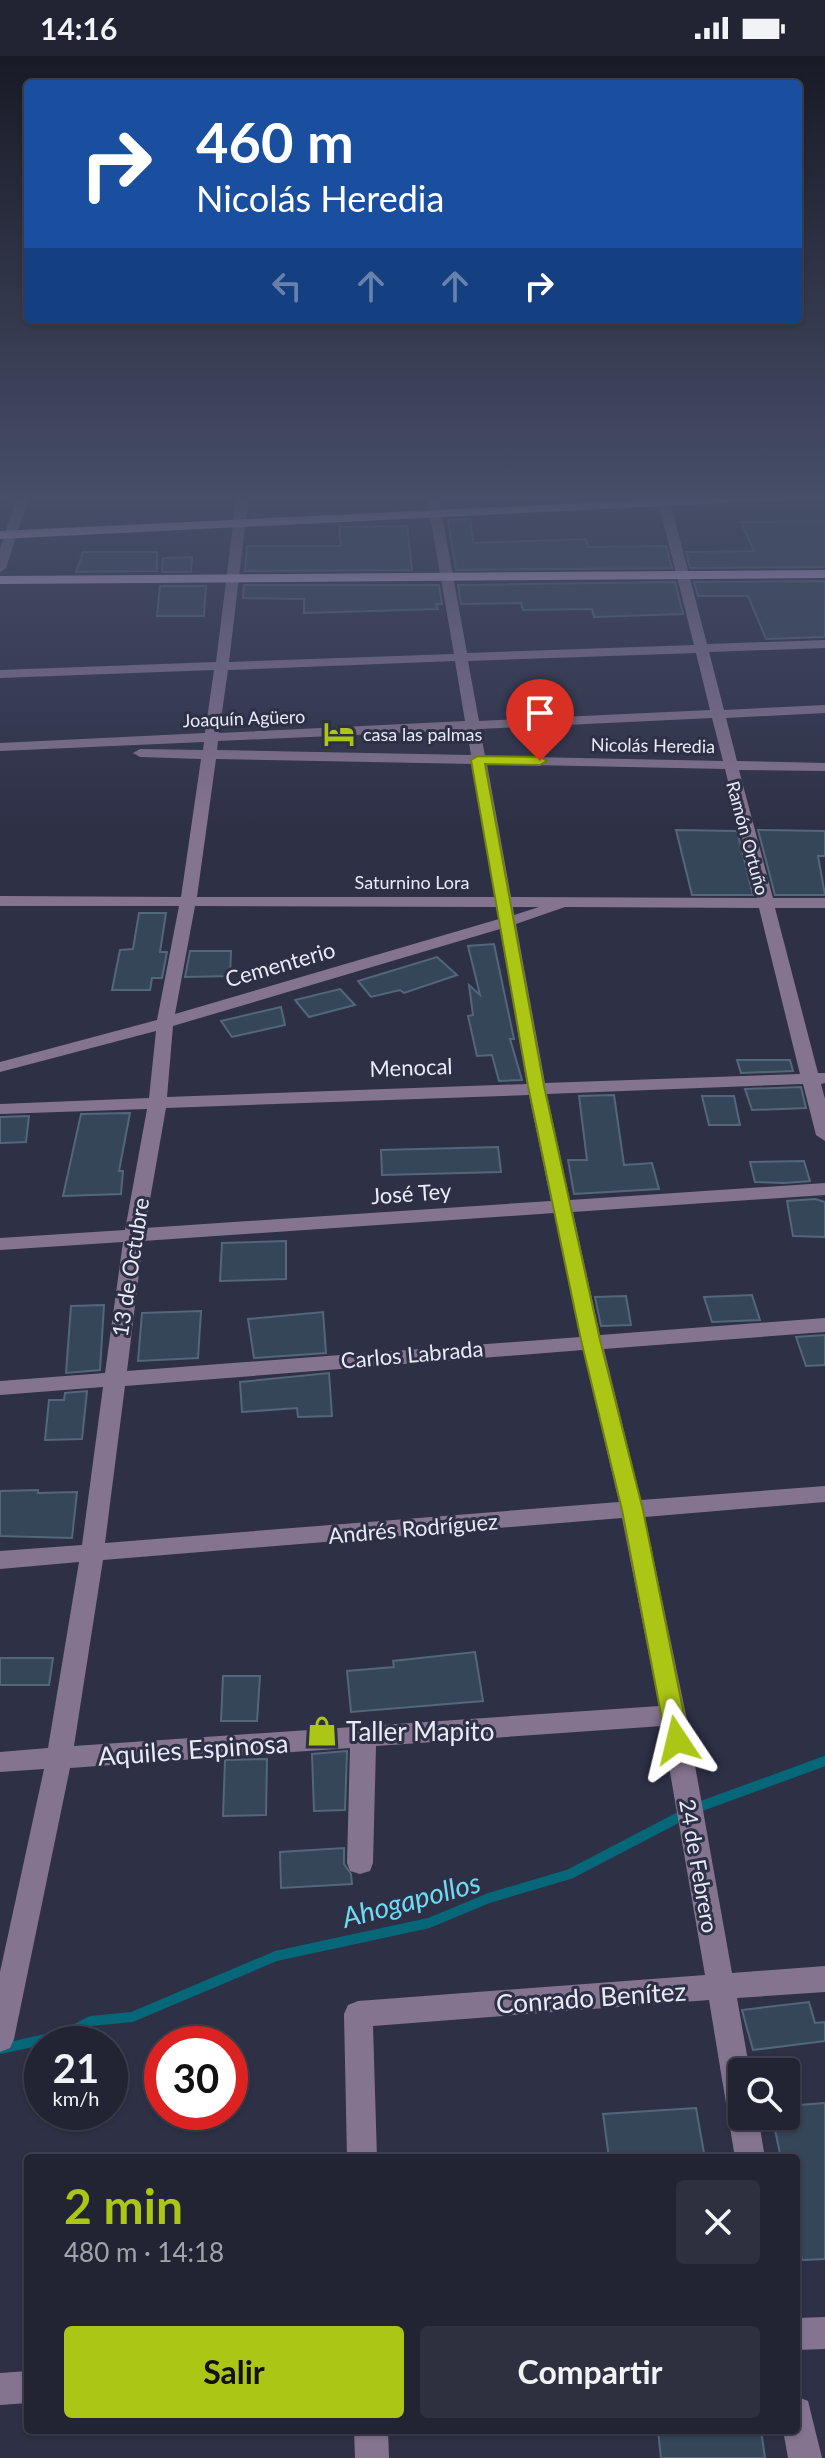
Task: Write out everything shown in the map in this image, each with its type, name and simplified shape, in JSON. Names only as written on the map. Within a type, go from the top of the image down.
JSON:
[{"type":"street","name":"13 de Octubre","points":[[0,2039],[59,1758],[92,1554],[113,1378],[158,1101],[165,1023],[188,902],[230,605]]},
{"type":"street","name":"24 de Febrero","points":[[451,605],[505,924],[536,1086],[591,1340],[632,1510],[673,1715],[695,1855],[733,2058]]},
{"type":"street","name":"Ramón Ortuño","points":[[690,605],[765,902],[818,1078],[825,1135]]},
{"type":"street","points":[[0,674],[825,644]]},
{"type":"street","name":"Joaquín Agüero","points":[[209,746],[825,709]]},
{"type":"street","name":"Nicolás Heredia","points":[[0,748],[209,746],[478,760],[825,767]]},
{"type":"street","name":"Saturnino Lora","points":[[0,901],[825,903]]},
{"type":"street","name":"Cementerio","points":[[0,1067],[165,1023],[572,902]]},
{"type":"street","name":"Menocal","points":[[0,1109],[536,1086],[818,1078]]},
{"type":"street","name":"José Tey","points":[[0,1244],[825,1189]]},
{"type":"street","name":"Carlos Labrada","points":[[0,1388],[591,1340],[825,1325]]},
{"type":"street","name":"Andrés Rodríguez","points":[[0,1560],[825,1494]]},
{"type":"street","name":"Aquiles Espinosa","points":[[0,1762],[673,1715]]},
{"type":"street","points":[[360,1863],[363,1736]]},
{"type":"street","name":"Conrado Benítez","points":[[362,2154],[358,2014],[825,1979]]},
{"type":"street","points":[[745,2130],[749,2154]]},
{"type":"street","points":[[800,2334],[825,2333]]},
{"type":"street","points":[[0,2389],[24,2387]]},
{"type":"street","points":[[800,2433],[805,2458]]},
{"type":"street","points":[[371,2434],[372,2458]]},
{"type":"building","points":[[158,605],[205,605],[204,616],[157,616]]},
{"type":"building","points":[[304,605],[436,605],[438,609],[304,613]]},
{"type":"building","points":[[522,605],[681,605],[683,614],[594,617],[592,609],[523,610]]},
{"type":"building","points":[[752,605],[825,605],[825,637],[766,639]]},
{"type":"building","points":[[676,830],[737,831],[753,895],[692,895]]},
{"type":"building","points":[[758,830],[825,831],[825,856],[818,856],[825,895],[775,895]]},
{"type":"building","points":[[139,913],[166,913],[160,952],[167,952],[162,978],[152,978],[150,990],[112,990],[120,950],[133,949]]},
{"type":"building","points":[[494,944],[514,1039],[510,1039],[522,1080],[499,1081],[492,1055],[477,1056],[468,1016],[473,1015],[469,985],[480,995],[468,946]]},
{"type":"building","points":[[190,951],[231,951],[230,976],[185,977]]},
{"type":"building","points":[[437,957],[457,975],[404,993],[400,990],[371,997],[358,981]]},
{"type":"building","points":[[340,989],[355,1005],[309,1017],[295,1000]]},
{"type":"building","points":[[281,1007],[285,1025],[232,1037],[221,1021]]},
{"type":"building","points":[[737,1060],[790,1060],[793,1071],[741,1073]]},
{"type":"building","points":[[801,1087],[806,1108],[752,1110],[745,1089]]},
{"type":"building","points":[[614,1095],[624,1165],[652,1163],[659,1189],[574,1194],[568,1160],[587,1160],[579,1096]]},
{"type":"building","points":[[702,1096],[734,1096],[740,1125],[709,1125]]},
{"type":"building","points":[[130,1113],[119,1171],[123,1171],[121,1194],[63,1196],[81,1114]]},
{"type":"building","points":[[29,1116],[26,1142],[0,1143],[0,1117]]},
{"type":"building","points":[[498,1147],[501,1172],[382,1175],[381,1150]]},
{"type":"building","points":[[804,1161],[810,1181],[784,1183],[755,1182],[750,1162]]},
{"type":"building","points":[[815,1199],[825,1202],[825,1237],[793,1236],[787,1201]]},
{"type":"building","points":[[286,1241],[286,1279],[220,1281],[222,1243]]},
{"type":"building","points":[[752,1295],[760,1320],[712,1322],[704,1297]]},
{"type":"building","points":[[626,1296],[631,1325],[601,1326],[595,1297]]},
{"type":"building","points":[[104,1305],[100,1370],[66,1373],[71,1306]]},
{"type":"building","points":[[201,1311],[198,1358],[138,1361],[142,1313]]},
{"type":"building","points":[[323,1312],[326,1353],[254,1358],[248,1319]]},
{"type":"building","points":[[825,1335],[825,1365],[806,1366],[796,1337]]},
{"type":"building","points":[[329,1373],[332,1416],[298,1417],[297,1408],[242,1412],[240,1382]]},
{"type":"building","points":[[87,1391],[82,1439],[45,1440],[49,1400],[64,1400],[65,1393]]},
{"type":"building","points":[[38,1490],[38,1493],[77,1492],[72,1538],[0,1536],[0,1491]]},
{"type":"building","points":[[475,1652],[483,1701],[351,1712],[347,1671],[394,1667],[393,1661]]},
{"type":"building","points":[[0,1658],[53,1658],[49,1685],[0,1685]]},
{"type":"building","points":[[223,1676],[260,1676],[257,1721],[221,1721]]},
{"type":"building","points":[[347,1751],[345,1810],[314,1811],[312,1754]]},
{"type":"building","points":[[267,1759],[266,1815],[223,1816],[225,1760]]},
{"type":"building","points":[[344,1848],[344,1864],[351,1874],[352,1884],[281,1888],[280,1852]]},
{"type":"building","points":[[809,2002],[815,2023],[825,2022],[825,2041],[753,2050],[742,2010]]},
{"type":"building","points":[[825,2103],[825,2259],[802,2260],[800,2154],[780,2154],[775,2130],[800,2130],[800,2105]]},
{"type":"building","points":[[696,2108],[704,2153],[608,2154],[603,2114]]},
{"type":"building","points":[[658,2434],[762,2434],[765,2458],[661,2458]]},
{"type":"waterway","name":"Ahogapollos","points":[[696,1808],[825,1761]]},
{"type":"waterway","name":"Ahogapollos","points":[[0,2049],[64,2035],[91,2021],[132,2017],[276,1956],[429,1923],[489,1898],[570,1874],[685,1814]]},
{"type":"place","name":"casa las palmas","points":[[339,734]]},
{"type":"place","name":"Taller Mapito","points":[[322,1731]]},
{"type":"route","points":[[540,761],[478,760],[536,1086],[591,1340],[632,1510],[677,1740]]}]
